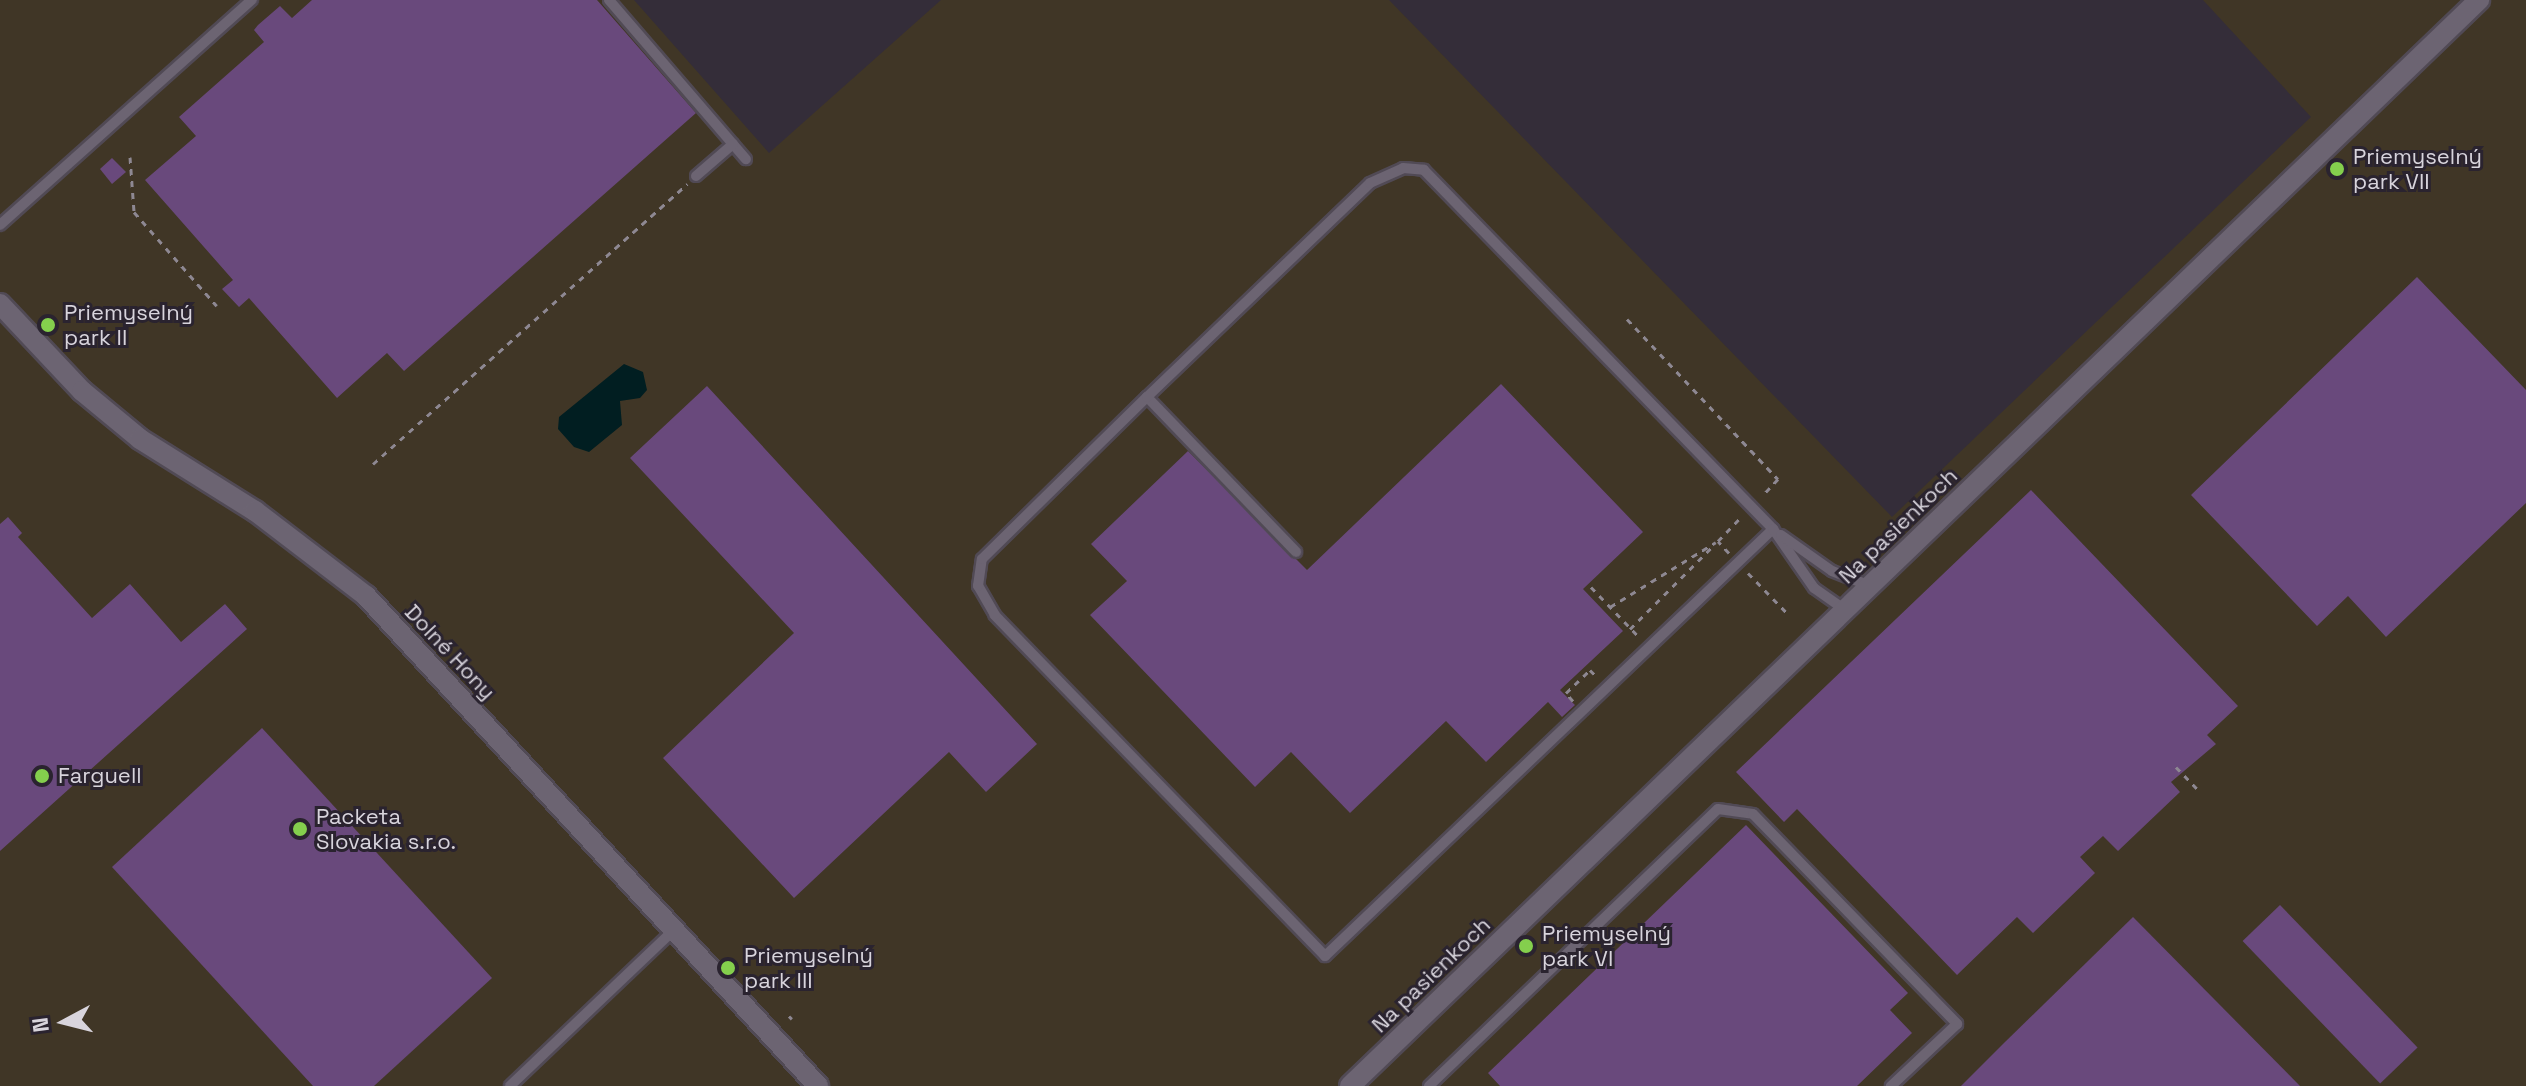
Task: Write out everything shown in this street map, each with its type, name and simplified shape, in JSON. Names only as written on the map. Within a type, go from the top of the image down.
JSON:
[{"type":"street","name":"Na pasienkoch","points":[[1350,1086],[2479,0]]},
{"type":"street","name":"Dolné Hony","points":[[0,304],[82,391],[140,439],[281,529],[366,596],[818,1086]]},
{"type":"lane","points":[[0,225],[252,0]]},
{"type":"lane","points":[[609,0],[746,159]]},
{"type":"lane","points":[[696,176],[733,144]]},
{"type":"lane","points":[[1773,529],[1325,956],[995,615],[978,586],[982,559],[1370,183],[1403,168],[1424,170],[1773,529],[1814,588],[1845,610]]},
{"type":"lane","points":[[1147,397],[1296,552]]},
{"type":"lane","points":[[1773,529],[1832,571],[1870,586]]},
{"type":"lane","points":[[1429,1086],[1718,809],[1753,814],[1957,1024],[1891,1086]]},
{"type":"lane","points":[[510,1086],[675,929]]},
{"type":"path","points":[[130,157],[134,212],[217,306]]},
{"type":"path","points":[[373,464],[696,176]]},
{"type":"path","points":[[1610,607],[1718,541],[1630,629]]},
{"type":"path","points":[[1591,587],[1641,640]]},
{"type":"path","points":[[1581,710],[1566,693],[1590,670],[1599,679],[1610,669]]},
{"type":"path","points":[[2176,767],[2197,789]]},
{"type":"shaded area","points":[[0,0],[634,0],[769,153],[941,0],[1389,0],[1892,517],[2311,117],[2203,0],[2526,0],[2526,1086],[0,1086]]},
{"type":"shaded area","points":[[624,364],[643,372],[647,390],[640,398],[620,401],[622,425],[589,452],[574,447],[558,429],[559,417]]},
{"type":"building","points":[[312,0],[597,0],[696,113],[404,371],[387,353],[337,398],[249,298],[239,307],[222,289],[233,280],[145,180],[196,136],[179,117],[264,42],[254,30],[258,25],[280,6],[292,18]]},
{"type":"building","points":[[112,158],[126,172],[112,184],[100,169]]},
{"type":"building","points":[[2417,277],[2526,390],[2526,503],[2386,637],[2348,596],[2317,626],[2191,495]]},
{"type":"building","points":[[1501,384],[1643,532],[1583,589],[1623,631],[1560,690],[1575,705],[1562,717],[1548,702],[1486,762],[1446,721],[1350,813],[1291,752],[1255,787],[1090,615],[1127,581],[1091,544],[1188,451],[1307,570]]},
{"type":"building","points":[[707,386],[1037,744],[986,792],[949,752],[794,898],[663,758],[794,633],[630,458]]},
{"type":"building","points":[[2031,490],[2238,706],[2207,735],[2216,744],[2171,782],[2180,792],[2118,851],[2103,836],[2080,857],[2095,873],[2033,933],[2017,917],[1957,975],[1797,809],[1784,822],[1736,772]]},
{"type":"building","name":"Farguell","points":[[8,517],[22,533],[18,537],[92,618],[130,584],[181,642],[225,604],[247,629],[0,851],[0,524]]},
{"type":"building","points":[[262,728],[492,978],[374,1086],[313,1086],[112,867]]},
{"type":"building","points":[[1746,825],[1908,993],[1890,1010],[1912,1033],[1857,1086],[1500,1086],[1488,1073]]},
{"type":"building","points":[[2280,905],[2418,1047],[2380,1084],[2243,941]]},
{"type":"building","points":[[2133,917],[2300,1086],[1961,1086],[2004,1043]]},
{"type":"place","name":"Priemyselný park VII","points":[[2337,169]]},
{"type":"place","name":"Priemyselný park II","points":[[48,325]]},
{"type":"place","name":"Farguell","points":[[42,776]]},
{"type":"place","name":"Packeta Slovakia s.r.o.","points":[[300,829]]},
{"type":"place","name":"Priemyselný park VI","points":[[1526,946]]},
{"type":"place","name":"Priemyselný park III","points":[[728,968]]}]
